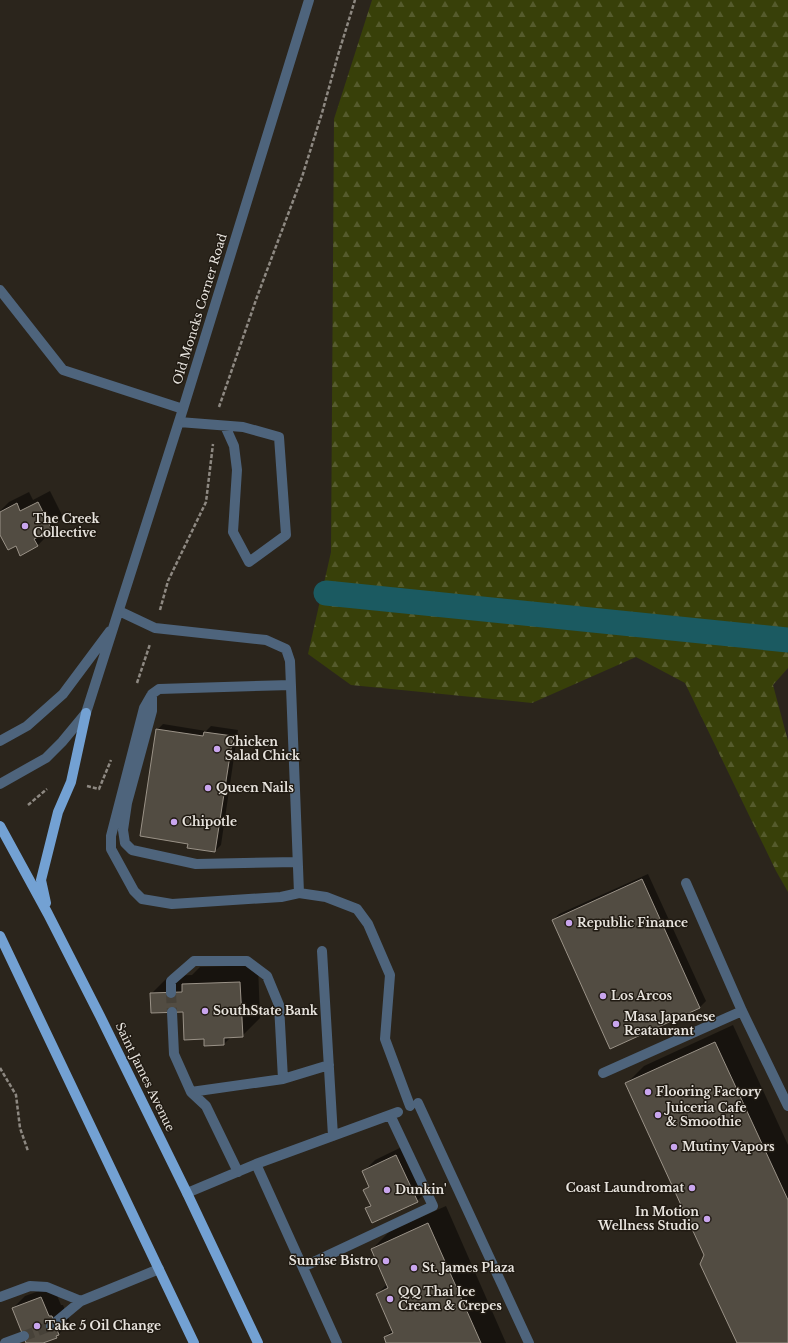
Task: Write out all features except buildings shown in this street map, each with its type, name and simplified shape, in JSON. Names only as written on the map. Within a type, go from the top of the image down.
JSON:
[{"type":"main road","points":[[48,914],[41,880],[58,812],[71,782],[86,714]]},
{"type":"main road","name":"Saint James Avenue","points":[[0,826],[48,914],[100,1016],[187,1193],[258,1343]]},
{"type":"main road","points":[[0,936],[194,1343]]},
{"type":"street","name":"Old Moncks Corner Road","points":[[86,714],[183,409],[309,0]]},
{"type":"street","points":[[0,290],[63,370],[183,409]]},
{"type":"street","points":[[178,422],[225,426],[242,428],[279,437],[286,535],[249,562],[233,532],[237,470],[234,446],[225,426]]},
{"type":"street","points":[[119,611],[155,628],[266,640],[286,649],[290,661],[299,893]]},
{"type":"street","points":[[0,741],[27,726],[63,694],[115,625]]},
{"type":"street","points":[[155,692],[291,685]]},
{"type":"street","points":[[155,692],[152,712],[127,804],[123,830],[125,843],[132,850],[196,864],[297,862]]},
{"type":"street","points":[[155,692],[144,708],[110,836],[111,849],[134,891],[142,899],[172,904],[281,898],[299,893],[326,897],[357,909],[368,924],[390,975],[385,1039],[414,1105],[529,1343]]},
{"type":"street","points":[[0,784],[46,758],[86,714]]},
{"type":"street","points":[[686,883],[742,1011],[788,1106]]},
{"type":"street","points":[[322,950],[332,1136]]},
{"type":"street","points":[[171,993],[171,981],[194,961],[247,961],[267,976],[279,1005],[284,1080]]},
{"type":"street","points":[[603,1073],[742,1011]]},
{"type":"street","points":[[172,1012],[174,1054],[191,1092],[206,1106],[238,1172]]},
{"type":"street","points":[[191,1092],[284,1080],[329,1065]]},
{"type":"street","points":[[187,1193],[256,1164],[394,1113],[433,1206],[303,1267]]},
{"type":"street","points":[[256,1164],[337,1343]]},
{"type":"street","points":[[51,1326],[81,1301],[159,1269]]},
{"type":"street","points":[[0,1297],[30,1286],[47,1287],[81,1301]]},
{"type":"street","points":[[5,1343],[24,1336]]},
{"type":"path","points":[[0,1068],[16,1095],[20,1128],[28,1151]]},
{"type":"green space","points":[[372,0],[788,0],[788,668],[773,685],[788,741],[788,892],[776,871],[685,683],[636,657],[532,703],[351,685],[308,654],[331,552],[334,119]]},
{"type":"waterway","points":[[326,593],[788,640]]},
{"type":"tunnel","points":[[171,993],[172,1012]]},
{"type":"tunnel","points":[[24,1336],[51,1326]]},
{"type":"place","name":"The Creek Collective","points":[[25,526]]},
{"type":"place","name":"Chicken Salad Chick","points":[[217,749]]},
{"type":"place","name":"Queen Nails","points":[[208,788]]},
{"type":"place","name":"Chipotle","points":[[174,822]]},
{"type":"place","name":"Republic Finance","points":[[569,923]]},
{"type":"place","name":"Los Arcos","points":[[603,996]]},
{"type":"place","name":"SouthState Bank","points":[[205,1011]]},
{"type":"place","name":"Masa Japanese Reataurant","points":[[616,1024]]},
{"type":"place","name":"Flooring Factory","points":[[648,1092]]},
{"type":"place","name":"Juiceria Cafe & Smoothie","points":[[658,1115]]},
{"type":"place","name":"Mutiny Vapors","points":[[674,1147]]},
{"type":"place","name":"Coast Laundromat","points":[[692,1188]]},
{"type":"place","name":"Dunkin'","points":[[387,1190]]},
{"type":"place","name":"In Motion Wellness Studio","points":[[707,1219]]},
{"type":"place","name":"Sunrise Bistro","points":[[386,1261]]},
{"type":"place","name":"St. James Plaza","points":[[414,1268]]},
{"type":"place","name":"QQ Thai Ice Cream & Crepes","points":[[390,1299]]},
{"type":"place","name":"Take 5 Oil Change","points":[[37,1326]]}]
